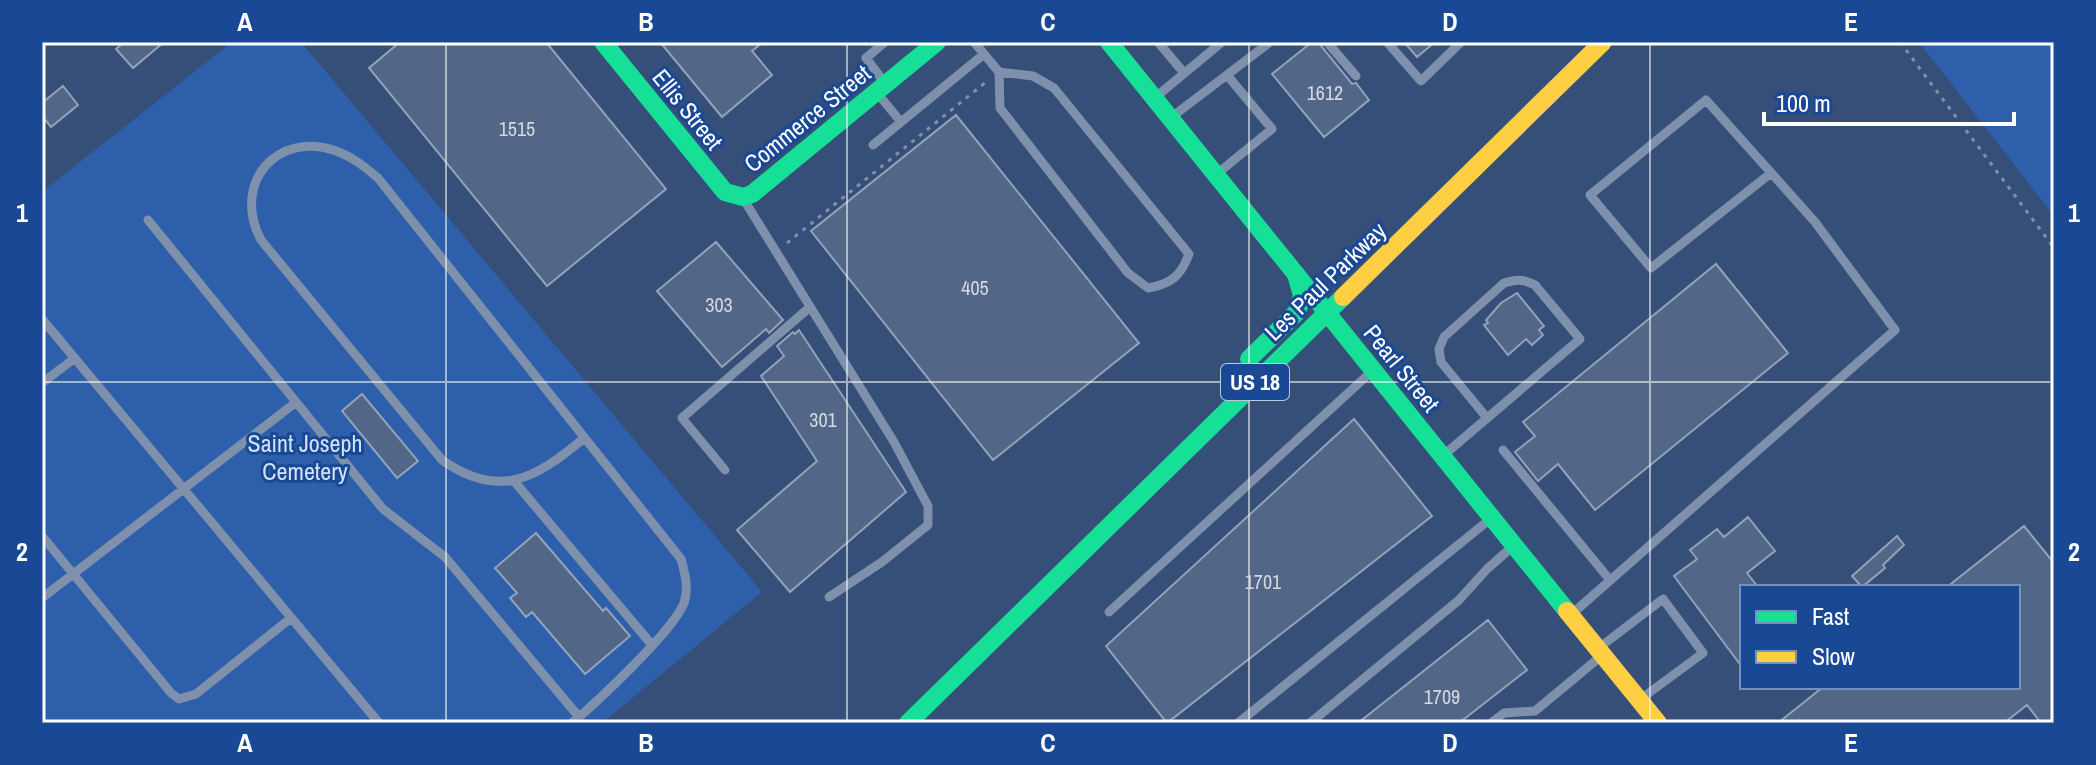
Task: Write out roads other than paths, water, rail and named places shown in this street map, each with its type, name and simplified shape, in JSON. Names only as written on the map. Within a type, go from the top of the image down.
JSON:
[{"type":"street","name":"Ellis Street","points":[[603,42],[725,192],[743,197]]},
{"type":"street","name":"Commerce Street","points":[[743,197],[762,186],[937,42]]},
{"type":"street","name":"Pearl Street","points":[[1109,42],[1658,723]]},
{"type":"street","name":"Les Paul Parkway","points":[[908,723],[1603,42]]},
{"type":"street","points":[[1231,377],[1297,312],[1302,296],[1296,274]]},
{"type":"street","points":[[1109,525],[1168,443]]},
{"type":"lane","points":[[885,42],[866,58],[901,122]]},
{"type":"lane","points":[[974,42],[999,72],[1000,108],[1128,273],[1148,288],[1168,285],[1183,270],[1189,254],[1054,88],[1033,76],[999,72]]},
{"type":"lane","points":[[1158,42],[1184,73]]},
{"type":"lane","points":[[1154,98],[1222,42]]},
{"type":"lane","points":[[1170,118],[1270,42]]},
{"type":"lane","points":[[1327,42],[1356,76]]},
{"type":"lane","points":[[1387,42],[1421,81],[1461,42]]},
{"type":"lane","points":[[873,145],[984,54]]},
{"type":"lane","points":[[1216,175],[1272,129],[1227,75]]},
{"type":"lane","points":[[1570,615],[1895,330],[1815,222],[1706,100],[1590,195],[1651,268],[1771,173]]},
{"type":"lane","points":[[148,220],[383,509],[445,557],[576,720],[652,645],[677,615],[687,590],[681,559],[378,178],[357,160],[334,150],[309,147],[288,151],[269,162],[255,179],[250,201],[252,223],[275,258],[442,460],[475,478],[495,482],[514,481],[546,468],[583,439]]},
{"type":"lane","points":[[743,197],[894,442],[928,506],[928,525],[882,562],[829,597]]},
{"type":"lane","points":[[1443,457],[1580,339],[1535,285],[1526,280],[1514,279],[1504,283],[1444,337],[1439,349],[1441,362],[1487,418]]},
{"type":"lane","points":[[725,470],[682,418],[810,307]]},
{"type":"lane","points":[[42,319],[379,723]]},
{"type":"lane","points":[[42,383],[75,358]]},
{"type":"lane","points":[[1109,612],[1373,371]]},
{"type":"lane","points":[[42,598],[295,403]]},
{"type":"lane","points":[[1503,450],[1610,580]]},
{"type":"lane","points":[[514,481],[652,645]]},
{"type":"lane","points":[[1238,723],[1492,517]]},
{"type":"lane","points":[[42,536],[179,699],[196,694],[291,618]]},
{"type":"lane","points":[[1310,723],[1459,600],[1487,569],[1514,546]]},
{"type":"lane","points":[[1491,723],[1504,713],[1535,711],[1663,599],[1703,653],[1639,700]]},
{"type":"park label","name":"Saint Joseph Cemetery","points":[[305,457]]}]
